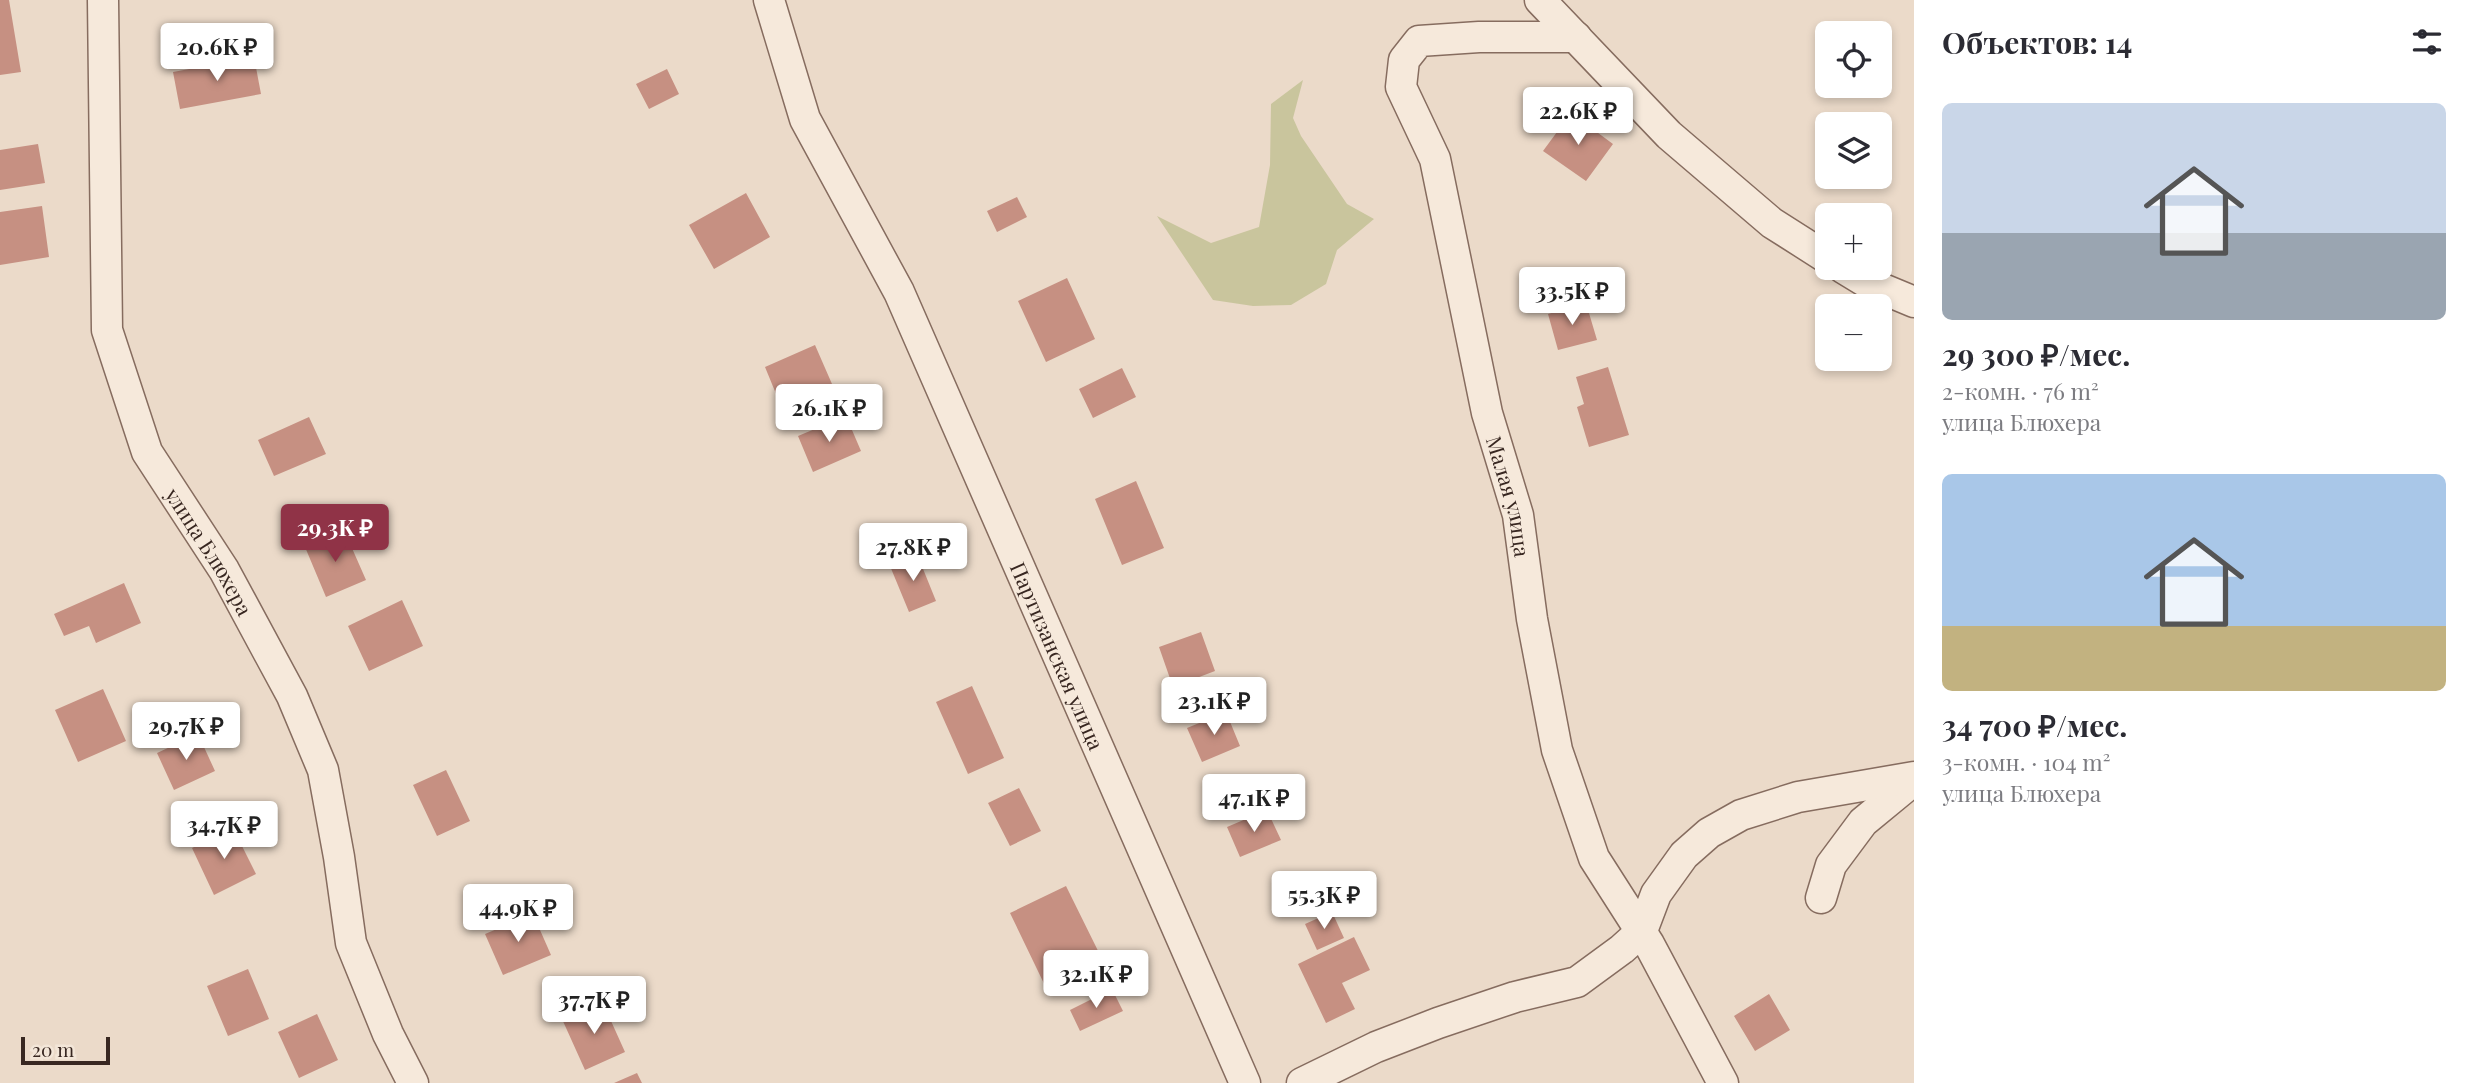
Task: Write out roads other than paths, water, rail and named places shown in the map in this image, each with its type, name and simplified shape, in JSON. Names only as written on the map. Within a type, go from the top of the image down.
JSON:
[{"type":"street","name":"улица Блюхера","points":[[103,0],[107,330],[147,452],[231,581],[292,696],[323,770],[351,943],[388,1034],[413,1083]]},
{"type":"street","name":"Партизанская улица","points":[[769,0],[805,119],[899,292],[1245,1083]]},
{"type":"street","points":[[1540,0],[1669,135],[1772,223],[1815,250]]},
{"type":"street","name":"Малая улица","points":[[1576,37],[1479,37],[1419,41],[1404,60],[1401,87],[1435,159],[1487,413],[1518,516],[1532,619],[1556,750],[1594,858],[1642,931],[1723,1083]]},
{"type":"street","points":[[1863,280],[1914,302]]},
{"type":"street","points":[[1302,1083],[1376,1047],[1438,1023],[1515,997],[1577,982],[1642,931],[1656,894],[1684,855],[1709,833],[1741,815],[1798,796],[1914,778]]},
{"type":"street","points":[[1821,898],[1830,865],[1863,822],[1914,778]]}]
